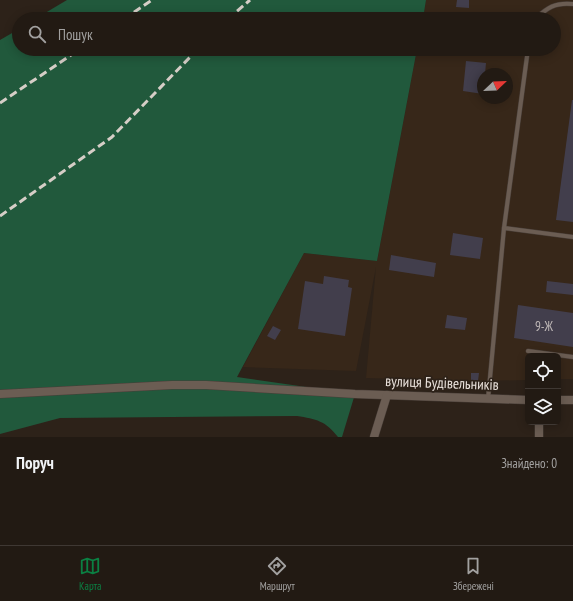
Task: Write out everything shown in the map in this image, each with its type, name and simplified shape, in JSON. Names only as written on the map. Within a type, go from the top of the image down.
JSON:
[{"type":"street","name":"вулиця Будівельників","points":[[0,394],[206,384],[356,394],[525,400]]},
{"type":"street","points":[[374,437],[387,395]]},
{"type":"street","points":[[561,400],[573,400]]},
{"type":"street","points":[[539,425],[539,437]]},
{"type":"lane","points":[[543,12],[547,8],[564,3],[573,4]]},
{"type":"lane","points":[[488,399],[504,228],[527,56]]},
{"type":"lane","points":[[504,228],[573,237]]},
{"type":"lane","points":[[528,351],[573,357]]},
{"type":"shaded area","points":[[426,0],[573,0],[573,379],[561,379],[561,353],[525,353],[525,380],[478,381],[366,378],[376,267],[356,371],[243,367],[304,253],[377,261],[416,56],[561,56],[561,12],[424,12]]},
{"type":"green space","points":[[67,0],[426,0],[424,12],[47,12]]},
{"type":"green space","points":[[12,33],[12,56],[416,56],[377,261],[304,253],[237,377],[355,394],[342,437],[338,437],[325,424],[310,418],[297,416],[60,418],[0,434],[0,40]]},
{"type":"building","points":[[457,0],[469,0],[469,8],[456,7]]},
{"type":"building","points":[[466,61],[486,63],[486,68],[477,68],[477,93],[463,91]]},
{"type":"building","points":[[573,100],[573,222],[556,220]]},
{"type":"building","points":[[453,233],[483,238],[480,259],[450,255]]},
{"type":"building","points":[[391,255],[436,263],[434,277],[389,270]]},
{"type":"building","points":[[324,276],[349,280],[348,287],[352,288],[345,336],[298,329],[305,281],[323,284]]},
{"type":"building","points":[[547,281],[573,284],[573,295],[546,292]]},
{"type":"building","points":[[518,305],[573,313],[573,347],[514,338]]},
{"type":"building","points":[[447,315],[467,318],[465,330],[445,328]]},
{"type":"building","points":[[273,326],[281,330],[275,340],[267,336]]},
{"type":"building","points":[[471,373],[479,373],[478,381],[471,380]]},
{"type":"railway","points":[[134,12],[152,0]]},
{"type":"railway","points":[[236,12],[250,0]]},
{"type":"railway","points":[[0,103],[70,56]]},
{"type":"railway","points":[[0,216],[112,137],[191,56]]}]
